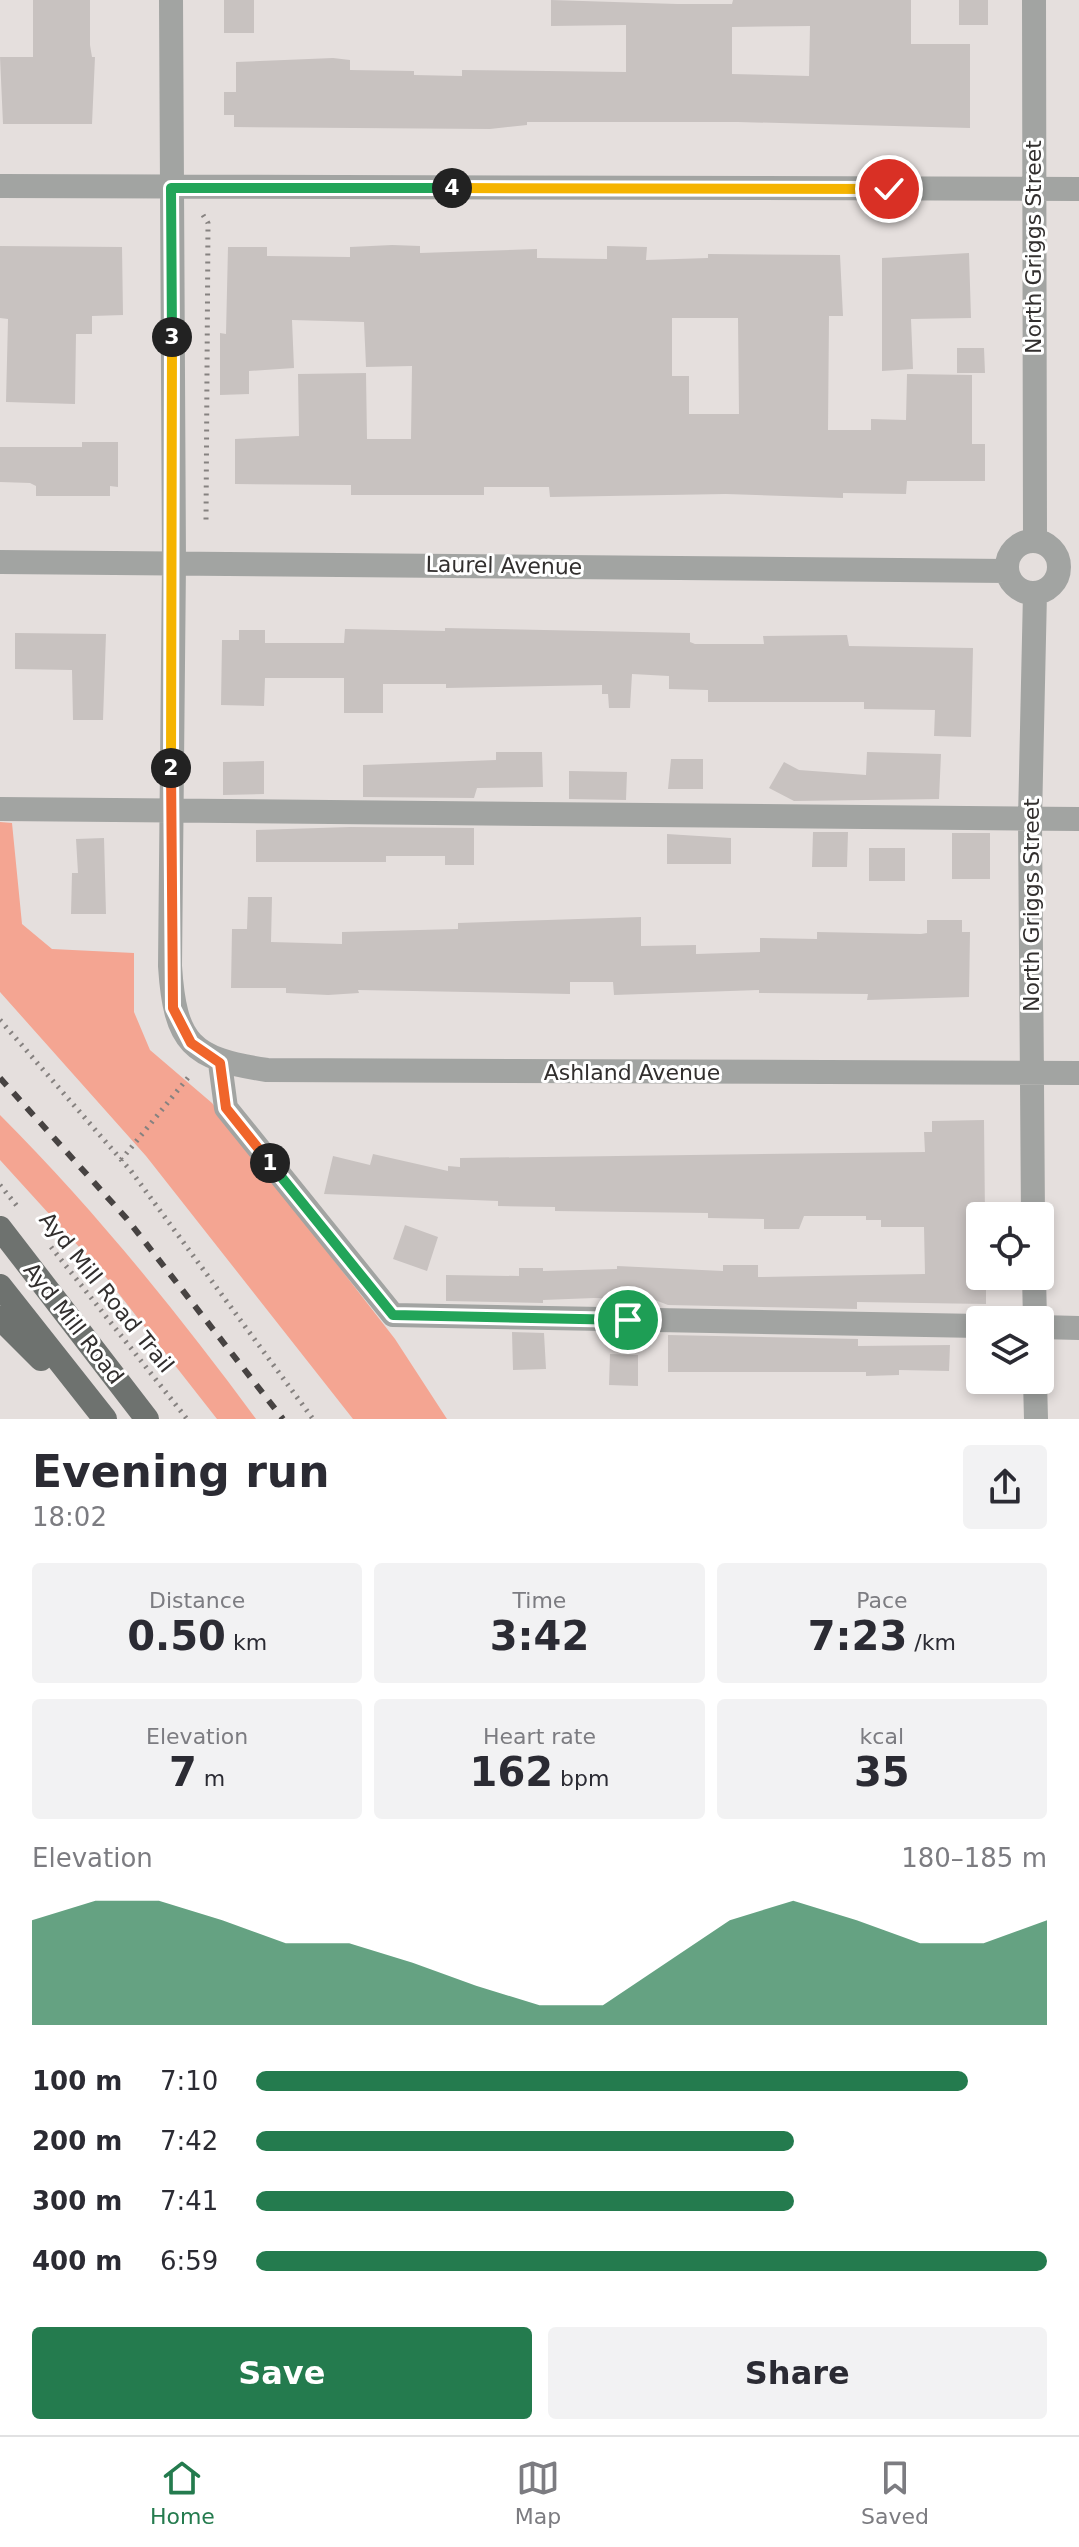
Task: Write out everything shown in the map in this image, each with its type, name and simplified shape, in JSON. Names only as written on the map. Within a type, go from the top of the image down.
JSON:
[{"type":"main road","name":"Ayd Mill Road","points":[[0,1228],[147,1419]]},
{"type":"main road","name":"Ayd Mill Road","points":[[0,1286],[102,1419]]},
{"type":"main road","points":[[0,1318],[102,1419]]},
{"type":"street","points":[[171,0],[174,563],[170,813],[173,1008],[206,1054],[226,1108],[393,1315],[966,1326]]},
{"type":"street","name":"North Griggs Street","points":[[1034,0],[1035,541]]},
{"type":"street","points":[[0,186],[1079,189]]},
{"type":"street","points":[[1035,541],[1050,547],[1069,572],[1053,585],[1035,593],[1016,586],[1007,571],[1012,552],[1025,542],[1035,541]]},
{"type":"street","name":"Laurel Avenue","points":[[0,562],[1007,571]]},
{"type":"street","name":"North Griggs Street","points":[[1033,1202],[1030,819],[1035,593]]},
{"type":"street","points":[[0,809],[170,813],[1079,819]]},
{"type":"street","name":"Ashland Avenue","points":[[206,1054],[282,1071],[1079,1073]]},
{"type":"street","points":[[1054,1327],[1079,1328]]},
{"type":"street","points":[[1035,1394],[1036,1419]]},
{"type":"path","points":[[203,215],[208,223],[206,522]]},
{"type":"path","points":[[0,1020],[121,1160],[313,1419]]},
{"type":"path","points":[[121,1160],[206,1054]]},
{"type":"path","name":"Ayd Mill Road Trail","points":[[0,1185],[19,1208]]},
{"type":"path","name":"Ayd Mill Road Trail","points":[[47,1242],[187,1419]]},
{"type":"shaded area","points":[[0,822],[12,823],[22,924],[52,949],[134,953],[134,1012],[150,1050],[212,1103],[395,1339],[447,1419],[353,1419],[146,1156],[0,992]]},
{"type":"shaded area","points":[[0,1115],[134,1262],[256,1419],[217,1419],[101,1271],[0,1160]]},
{"type":"building","points":[[33,0],[90,0],[90,45],[92,57],[95,57],[92,124],[3,124],[0,57],[33,57]]},
{"type":"building","points":[[224,0],[254,0],[254,33],[224,33]]},
{"type":"building","points":[[551,0],[732,4],[733,0],[911,0],[911,44],[970,44],[970,128],[738,122],[527,122],[527,125],[490,129],[234,127],[234,115],[224,115],[224,92],[236,92],[236,62],[333,58],[350,60],[350,70],[414,71],[414,75],[462,76],[462,70],[626,72],[626,25],[551,26]],"holes":[[[810,26],[809,76],[732,74],[732,27]]]},
{"type":"building","points":[[959,0],[988,0],[988,25],[959,25]]},
{"type":"building","points":[[0,246],[122,247],[123,315],[92,316],[92,334],[76,334],[75,404],[6,402],[8,319],[0,318]]},
{"type":"building","points":[[420,246],[420,253],[537,249],[537,258],[607,259],[607,246],[647,247],[646,260],[708,258],[708,254],[840,255],[843,316],[829,316],[828,430],[871,430],[871,419],[906,420],[907,374],[972,375],[972,444],[985,444],[985,481],[907,481],[906,494],[843,493],[843,498],[726,494],[550,497],[549,487],[484,487],[484,495],[351,495],[351,485],[235,484],[235,439],[299,436],[298,374],[366,373],[367,439],[411,439],[412,366],[366,367],[364,322],[292,320],[294,368],[249,371],[249,394],[220,395],[220,333],[226,334],[228,247],[267,247],[267,256],[350,257],[350,247]],"holes":[[[672,318],[738,318],[739,414],[689,414],[689,376],[672,376]]]},
{"type":"building","points":[[969,253],[971,318],[911,319],[913,369],[882,371],[882,258]]},
{"type":"building","points":[[957,348],[984,348],[985,373],[957,373]]},
{"type":"building","points":[[82,442],[118,442],[118,487],[110,486],[110,496],[36,496],[36,486],[30,483],[0,482],[0,447],[82,447]]},
{"type":"building","points":[[445,628],[690,633],[690,642],[695,644],[764,644],[763,636],[847,635],[849,646],[973,648],[971,737],[934,736],[935,710],[864,709],[864,702],[708,702],[708,690],[669,689],[669,676],[632,674],[630,708],[609,708],[608,694],[602,694],[602,685],[446,688],[446,684],[383,684],[383,713],[344,713],[344,678],[265,678],[264,706],[221,705],[222,640],[239,640],[239,630],[265,630],[265,643],[344,643],[345,629],[445,631]]},
{"type":"building","points":[[15,633],[106,634],[103,720],[73,720],[72,670],[15,669]]},
{"type":"building","points":[[496,752],[542,752],[543,787],[477,788],[474,798],[363,797],[363,765],[496,760]]},
{"type":"building","points":[[867,752],[941,754],[939,799],[794,801],[769,788],[784,762],[799,770],[866,775]]},
{"type":"building","points":[[671,759],[703,759],[703,789],[668,789]]},
{"type":"building","points":[[264,761],[264,794],[223,795],[223,762]]},
{"type":"building","points":[[569,771],[627,772],[626,800],[569,799]]},
{"type":"building","points":[[474,828],[474,865],[445,865],[445,856],[386,856],[386,862],[256,862],[256,830]]},
{"type":"building","points":[[813,832],[848,832],[847,867],[812,867]]},
{"type":"building","points":[[952,833],[990,833],[990,879],[952,879]]},
{"type":"building","points":[[667,834],[731,838],[731,864],[667,864]]},
{"type":"building","points":[[104,838],[106,914],[71,914],[72,873],[78,873],[76,839]]},
{"type":"building","points":[[869,848],[905,848],[905,881],[869,881]]},
{"type":"building","points":[[248,897],[272,897],[271,942],[342,944],[342,932],[458,929],[458,923],[641,917],[641,946],[696,945],[696,954],[760,952],[760,938],[817,939],[817,932],[921,934],[927,933],[927,920],[962,920],[962,932],[970,932],[969,997],[867,1000],[868,994],[759,993],[759,990],[614,995],[613,982],[570,982],[570,994],[358,990],[359,993],[328,995],[286,993],[286,988],[231,988],[232,929],[247,929]]},
{"type":"building","points":[[984,1120],[985,1202],[966,1202],[966,1290],[986,1290],[986,1304],[857,1302],[857,1309],[668,1305],[655,1300],[594,1298],[543,1300],[543,1303],[446,1301],[446,1275],[519,1276],[519,1268],[543,1268],[543,1271],[617,1269],[617,1266],[723,1271],[723,1265],[758,1265],[758,1277],[925,1274],[924,1227],[881,1227],[881,1220],[866,1220],[866,1216],[804,1216],[799,1229],[764,1229],[764,1219],[708,1218],[708,1213],[555,1211],[555,1207],[498,1206],[498,1201],[324,1194],[333,1156],[370,1165],[373,1154],[448,1171],[448,1166],[460,1167],[460,1158],[925,1152],[924,1132],[932,1132],[932,1121]]},
{"type":"building","points":[[405,1225],[438,1237],[427,1271],[393,1259]]},
{"type":"building","points":[[512,1332],[544,1333],[546,1369],[513,1370]]},
{"type":"building","points":[[668,1335],[858,1339],[858,1346],[950,1345],[949,1371],[899,1370],[899,1375],[866,1376],[866,1372],[668,1372]]},
{"type":"building","points":[[610,1354],[638,1355],[638,1386],[609,1385]]},
{"type":"railway","points":[[0,1078],[127,1219],[283,1419]]},
{"type":"route","points":[[628,1320],[393,1315],[226,1108],[220,1063],[191,1043],[173,1008],[170,966],[174,563],[171,188],[889,189]]}]
